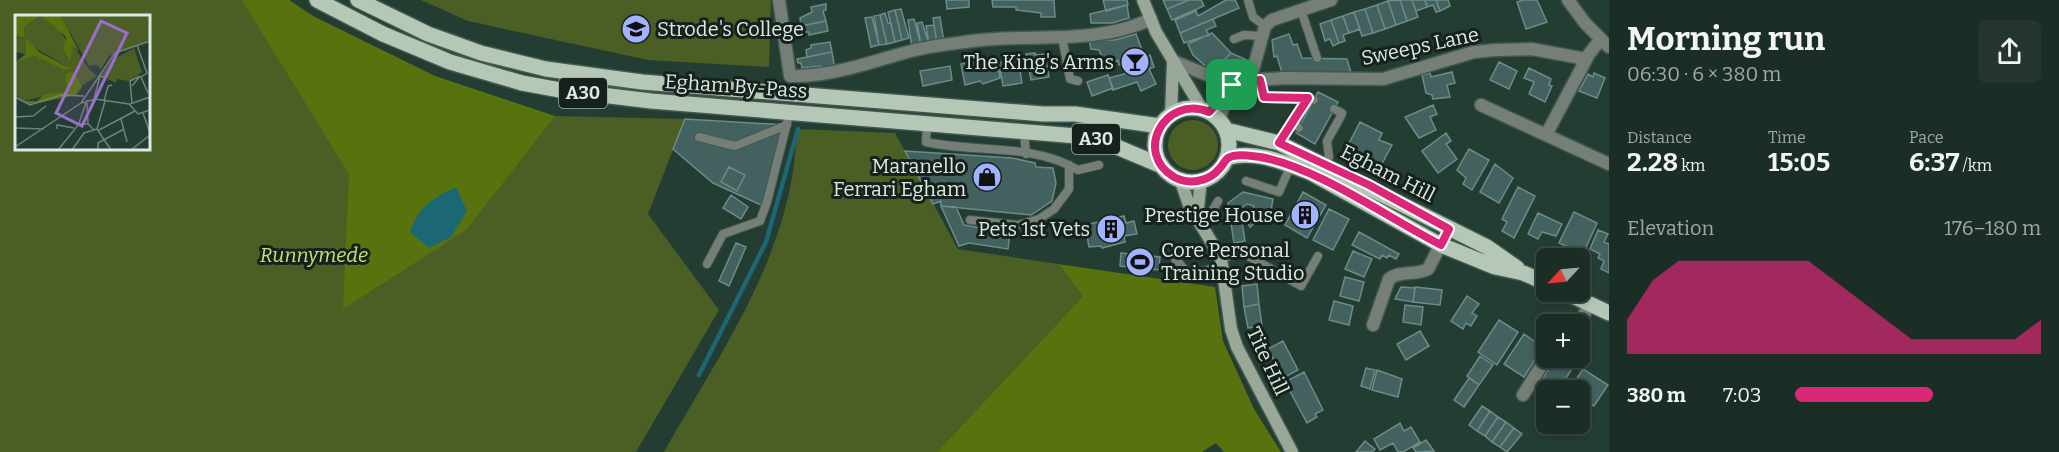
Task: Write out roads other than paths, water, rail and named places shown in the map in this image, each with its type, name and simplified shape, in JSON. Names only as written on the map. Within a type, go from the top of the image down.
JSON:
[{"type":"main road","name":"Egham By-Pass","points":[[317,0],[359,23],[416,49],[522,83],[788,118],[927,123],[1024,130],[1094,139],[1162,166]]},
{"type":"main road","name":"Egham By-Pass","points":[[358,0],[428,34],[481,53],[546,69],[642,82],[1166,120]]},
{"type":"main road","points":[[1184,109],[1214,117],[1229,145],[1227,158],[1216,172],[1201,180],[1180,179],[1162,166],[1155,149],[1166,120],[1184,109]]},
{"type":"main road","name":"Egham Hill","points":[[1214,117],[1279,143],[1325,165],[1487,247],[1523,273]]},
{"type":"main road","name":"Egham Hill","points":[[1227,158],[1259,157],[1291,165],[1311,173],[1441,245],[1495,267],[1523,273],[1536,279]]},
{"type":"main road","points":[[1585,302],[1609,313]]},
{"type":"street","points":[[779,0],[790,76],[817,77],[870,65],[916,50],[968,41],[1005,36],[1062,38],[1124,30],[1151,19]]},
{"type":"street","points":[[1143,0],[1173,61],[1214,117]]},
{"type":"street","points":[[1255,80],[1264,31],[1272,20],[1331,0]]},
{"type":"street","points":[[1546,135],[1586,59],[1605,43],[1568,0]]},
{"type":"street","name":"Sweeps Lane","points":[[1231,88],[1255,80],[1383,79],[1474,52],[1514,49],[1556,52],[1586,59]]},
{"type":"street","points":[[1166,120],[1173,61]]},
{"type":"street","points":[[1173,61],[1231,88],[1222,95],[1214,117]]},
{"type":"street","points":[[870,65],[871,78]]},
{"type":"street","points":[[1481,105],[1609,164]]},
{"type":"street","name":"Tite Hill","points":[[1180,179],[1189,205],[1221,262],[1231,329],[1237,347],[1292,452]]},
{"type":"street","points":[[1198,219],[1201,180]]},
{"type":"street","points":[[1373,325],[1389,279],[1396,274],[1425,271],[1431,265],[1449,229]]},
{"type":"street","points":[[1584,314],[1589,304]]},
{"type":"street","points":[[1523,395],[1541,368]]},
{"type":"lane","points":[[1234,39],[1264,31],[1253,17],[1248,0]]},
{"type":"lane","points":[[1301,10],[1317,58]]},
{"type":"lane","points":[[1062,38],[1067,71],[1070,79],[1078,81]]},
{"type":"lane","points":[[1255,80],[1264,97],[1311,99],[1279,143]]},
{"type":"lane","points":[[1325,165],[1329,157],[1322,140],[1327,131],[1336,124],[1341,113],[1334,109]]},
{"type":"lane","points":[[699,138],[735,146],[788,118]]},
{"type":"lane","points":[[707,264],[723,234],[760,221],[788,118]]},
{"type":"lane","points":[[1297,118],[1299,128]]},
{"type":"lane","points":[[1328,120],[1336,124]]},
{"type":"lane","points":[[927,123],[926,142],[1055,158],[1078,170],[1099,165]]},
{"type":"lane","points":[[1024,130],[1026,154]]},
{"type":"lane","points":[[970,220],[1018,225],[1039,219],[1054,209],[1069,189],[1069,165]]},
{"type":"lane","points":[[1246,181],[1280,192],[1291,165]]},
{"type":"lane","points":[[1198,219],[1208,218],[1218,201]]},
{"type":"lane","points":[[1175,260],[1186,271],[1203,271],[1243,253],[1301,286],[1318,256]]},
{"type":"water","points":[[456,187],[467,211],[451,237],[429,248],[410,232],[417,216],[427,204]]},
{"type":"waterway","points":[[699,375],[766,242],[798,129]]},
{"type":"place","name":"Strode's College","points":[[636,29]]},
{"type":"place","name":"The King's Arms","points":[[1135,62]]},
{"type":"place","name":"Maranello Ferrari Egham","points":[[987,177]]},
{"type":"place","name":"Prestige House","points":[[1305,215]]},
{"type":"place","name":"Pets 1st Vets","points":[[1111,229]]},
{"type":"place","name":"Core Personal Training Studio","points":[[1140,262]]},
{"type":"park label","name":"Runnymede","points":[[314,255]]}]
